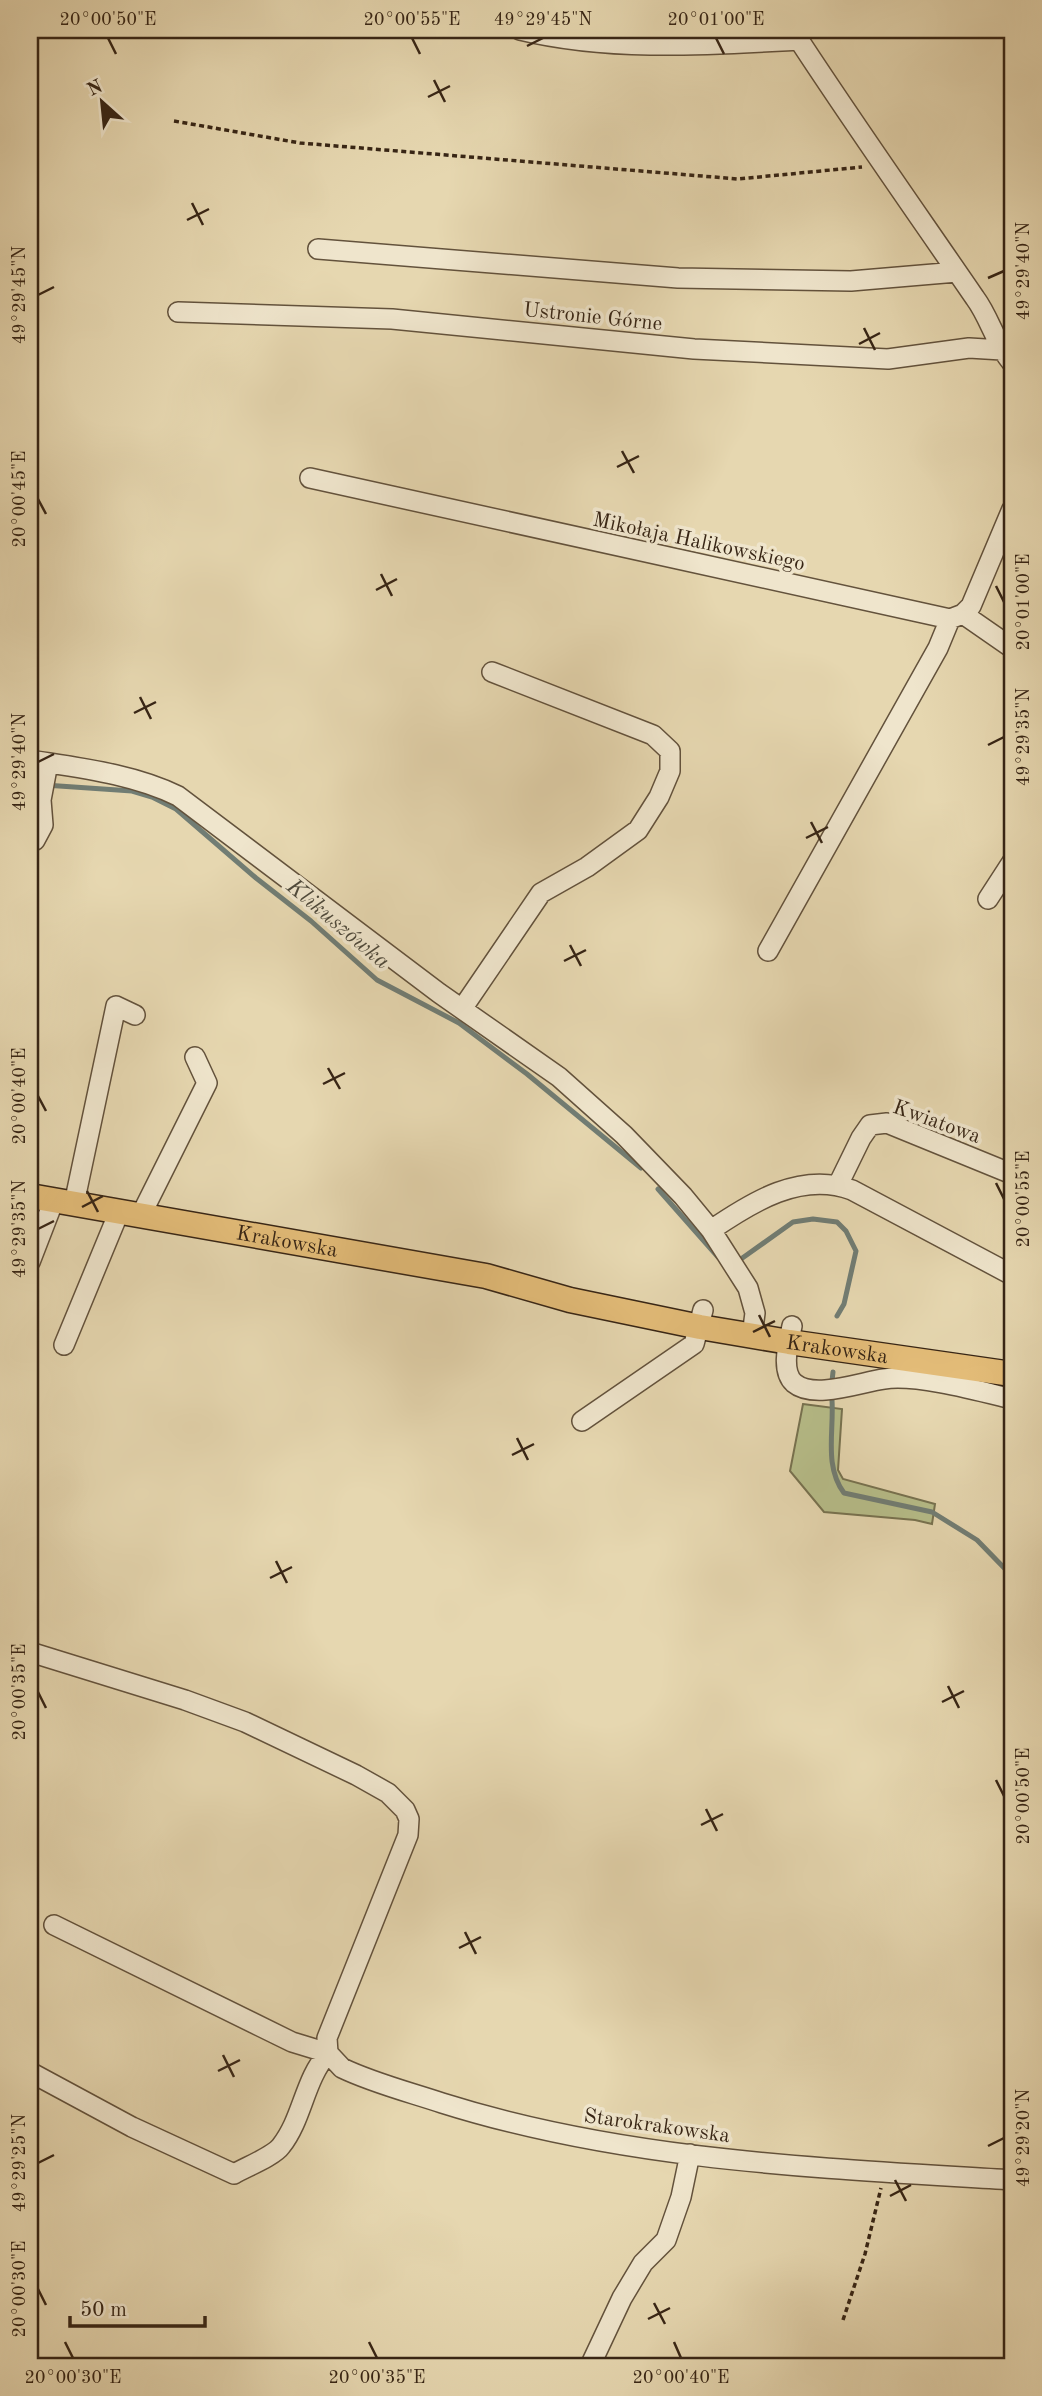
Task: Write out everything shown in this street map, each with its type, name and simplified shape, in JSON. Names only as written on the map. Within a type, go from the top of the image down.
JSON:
[{"type":"main road","name":"Krakowska","points":[[30,1196],[479,1275],[570,1300],[701,1318],[1012,1374]]},
{"type":"main road","name":"Krakowska","points":[[790,1334],[1012,1359]]},
{"type":"street","name":"Ustronie Górne","points":[[520,30],[555,38],[680,47],[797,35],[881,165],[978,302],[1007,356]]},
{"type":"street","points":[[318,249],[678,278],[851,281],[957,272]]},
{"type":"street","name":"Ustronie Górne","points":[[178,312],[392,318],[694,349],[888,359],[969,348],[1007,356]]},
{"type":"street","name":"Mikołaja Halikowskiego","points":[[310,478],[957,617]]},
{"type":"street","points":[[768,951],[938,648],[957,617],[971,606],[1012,509]]},
{"type":"street","points":[[957,617],[1012,648]]},
{"type":"street","points":[[462,1009],[541,893],[587,867],[638,830],[659,797],[670,771],[670,751],[653,735],[492,672]]},
{"type":"street","points":[[30,841],[35,840],[43,825],[41,767],[145,783],[178,796],[462,1009],[559,1077],[624,1135],[683,1196],[711,1230],[748,1288],[753,1327]]},
{"type":"street","points":[[988,898],[1012,862]]},
{"type":"street","points":[[30,1262],[64,1202],[116,1006],[135,1014]]},
{"type":"street","points":[[64,1345],[130,1214],[207,1083],[195,1057]]},
{"type":"street","name":"Kwiatowa","points":[[838,1185],[860,1138],[870,1125],[887,1123],[1012,1174]]},
{"type":"street","points":[[711,1230],[744,1208],[785,1190],[806,1184],[838,1185],[1012,1275]]},
{"type":"street","points":[[582,1420],[694,1344],[701,1318]]},
{"type":"street","points":[[790,1334],[787,1369],[791,1379],[806,1389],[834,1389],[903,1377],[1012,1399]]},
{"type":"street","points":[[30,1652],[185,1700],[245,1723],[388,1793],[405,1810],[409,1819],[408,1835],[327,2045],[281,2148],[234,2174],[132,2127],[30,2072]]},
{"type":"street","name":"Starokrakowska","points":[[54,1925],[292,2042],[327,2045],[342,2068],[351,2072],[521,2126],[570,2137],[815,2168],[1012,2180]]},
{"type":"street","points":[[590,2366],[622,2298],[643,2263],[666,2240],[681,2197],[690,2154]]},
{"type":"path","points":[[174,121],[300,143],[738,179],[881,165]]},
{"type":"path","points":[[843,2320],[865,2254],[883,2173]]},
{"type":"green space","points":[[803,1404],[842,1409],[838,1470],[843,1479],[935,1504],[932,1524],[824,1512],[790,1471]]},
{"type":"waterway","name":"Klikuszówka","points":[[30,784],[132,791],[176,809],[311,921],[377,980],[459,1023],[527,1074],[641,1168]]},
{"type":"waterway","name":"Klikuszówka","points":[[658,1189],[718,1257]]},
{"type":"waterway","name":"Klikuszówka","points":[[741,1259],[793,1222],[813,1219],[837,1222],[846,1231],[856,1251],[844,1304],[837,1316]]},
{"type":"waterway","name":"Klikuszówka","points":[[832,1381],[833,1372]]},
{"type":"waterway","name":"Klikuszówka","points":[[832,1400],[832,1460],[834,1472],[844,1493],[932,1512],[977,1540],[1012,1576]]}]
